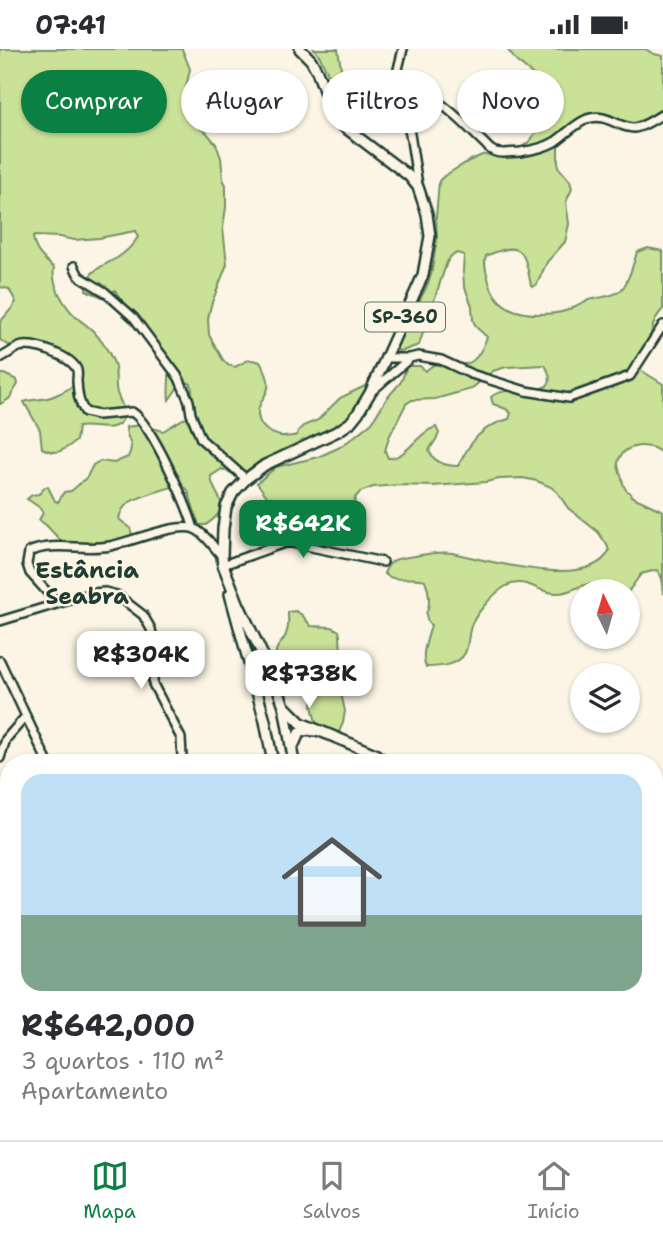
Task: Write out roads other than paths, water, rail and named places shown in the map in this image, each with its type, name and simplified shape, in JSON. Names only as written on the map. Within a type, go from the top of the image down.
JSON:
[{"type":"main road","points":[[300,49],[311,60],[332,112],[343,126],[409,176],[418,187]]},
{"type":"main road","name":"SP-360","points":[[271,754],[223,561],[226,507],[233,493],[264,465],[344,427],[359,413],[423,275],[429,236],[425,206],[418,187]]},
{"type":"main road","name":"SP-360","points":[[226,576],[276,683],[284,706],[293,754]]},
{"type":"main road","points":[[257,690],[262,676],[269,677],[276,683]]},
{"type":"main road","points":[[284,706],[301,723],[375,754]]},
{"type":"main road","points":[[292,749],[299,733],[307,730],[321,732]]},
{"type":"street","points":[[398,70],[403,49]]},
{"type":"street","points":[[443,107],[492,151],[503,153],[528,151],[548,145],[586,119],[605,118],[632,128],[643,126],[663,114]]},
{"type":"street","points":[[410,133],[418,187]]},
{"type":"street","points":[[74,266],[79,276],[104,292],[134,318],[179,378],[201,439],[246,479]]},
{"type":"street","points":[[386,358],[418,356],[441,360],[471,374],[526,391],[569,398],[630,376],[663,325]]},
{"type":"street","points":[[0,358],[20,347],[34,346],[60,356],[77,370],[78,396],[85,412],[98,415],[132,412],[136,414],[150,432],[186,504],[194,529]]},
{"type":"street","points":[[369,393],[410,358]]},
{"type":"street","points":[[57,603],[30,573],[27,564],[29,552],[41,547],[110,546],[185,527],[202,533],[223,561],[287,542],[383,562]]},
{"type":"street","points":[[0,621],[93,593],[117,594],[143,615],[151,629],[154,645],[153,684],[181,738],[182,754]]},
{"type":"street","points":[[1,663],[44,754]]},
{"type":"street","points":[[1,754],[6,739],[26,716]]},
{"type":"district","name":"Estância Seabra","points":[[87,583]]}]
